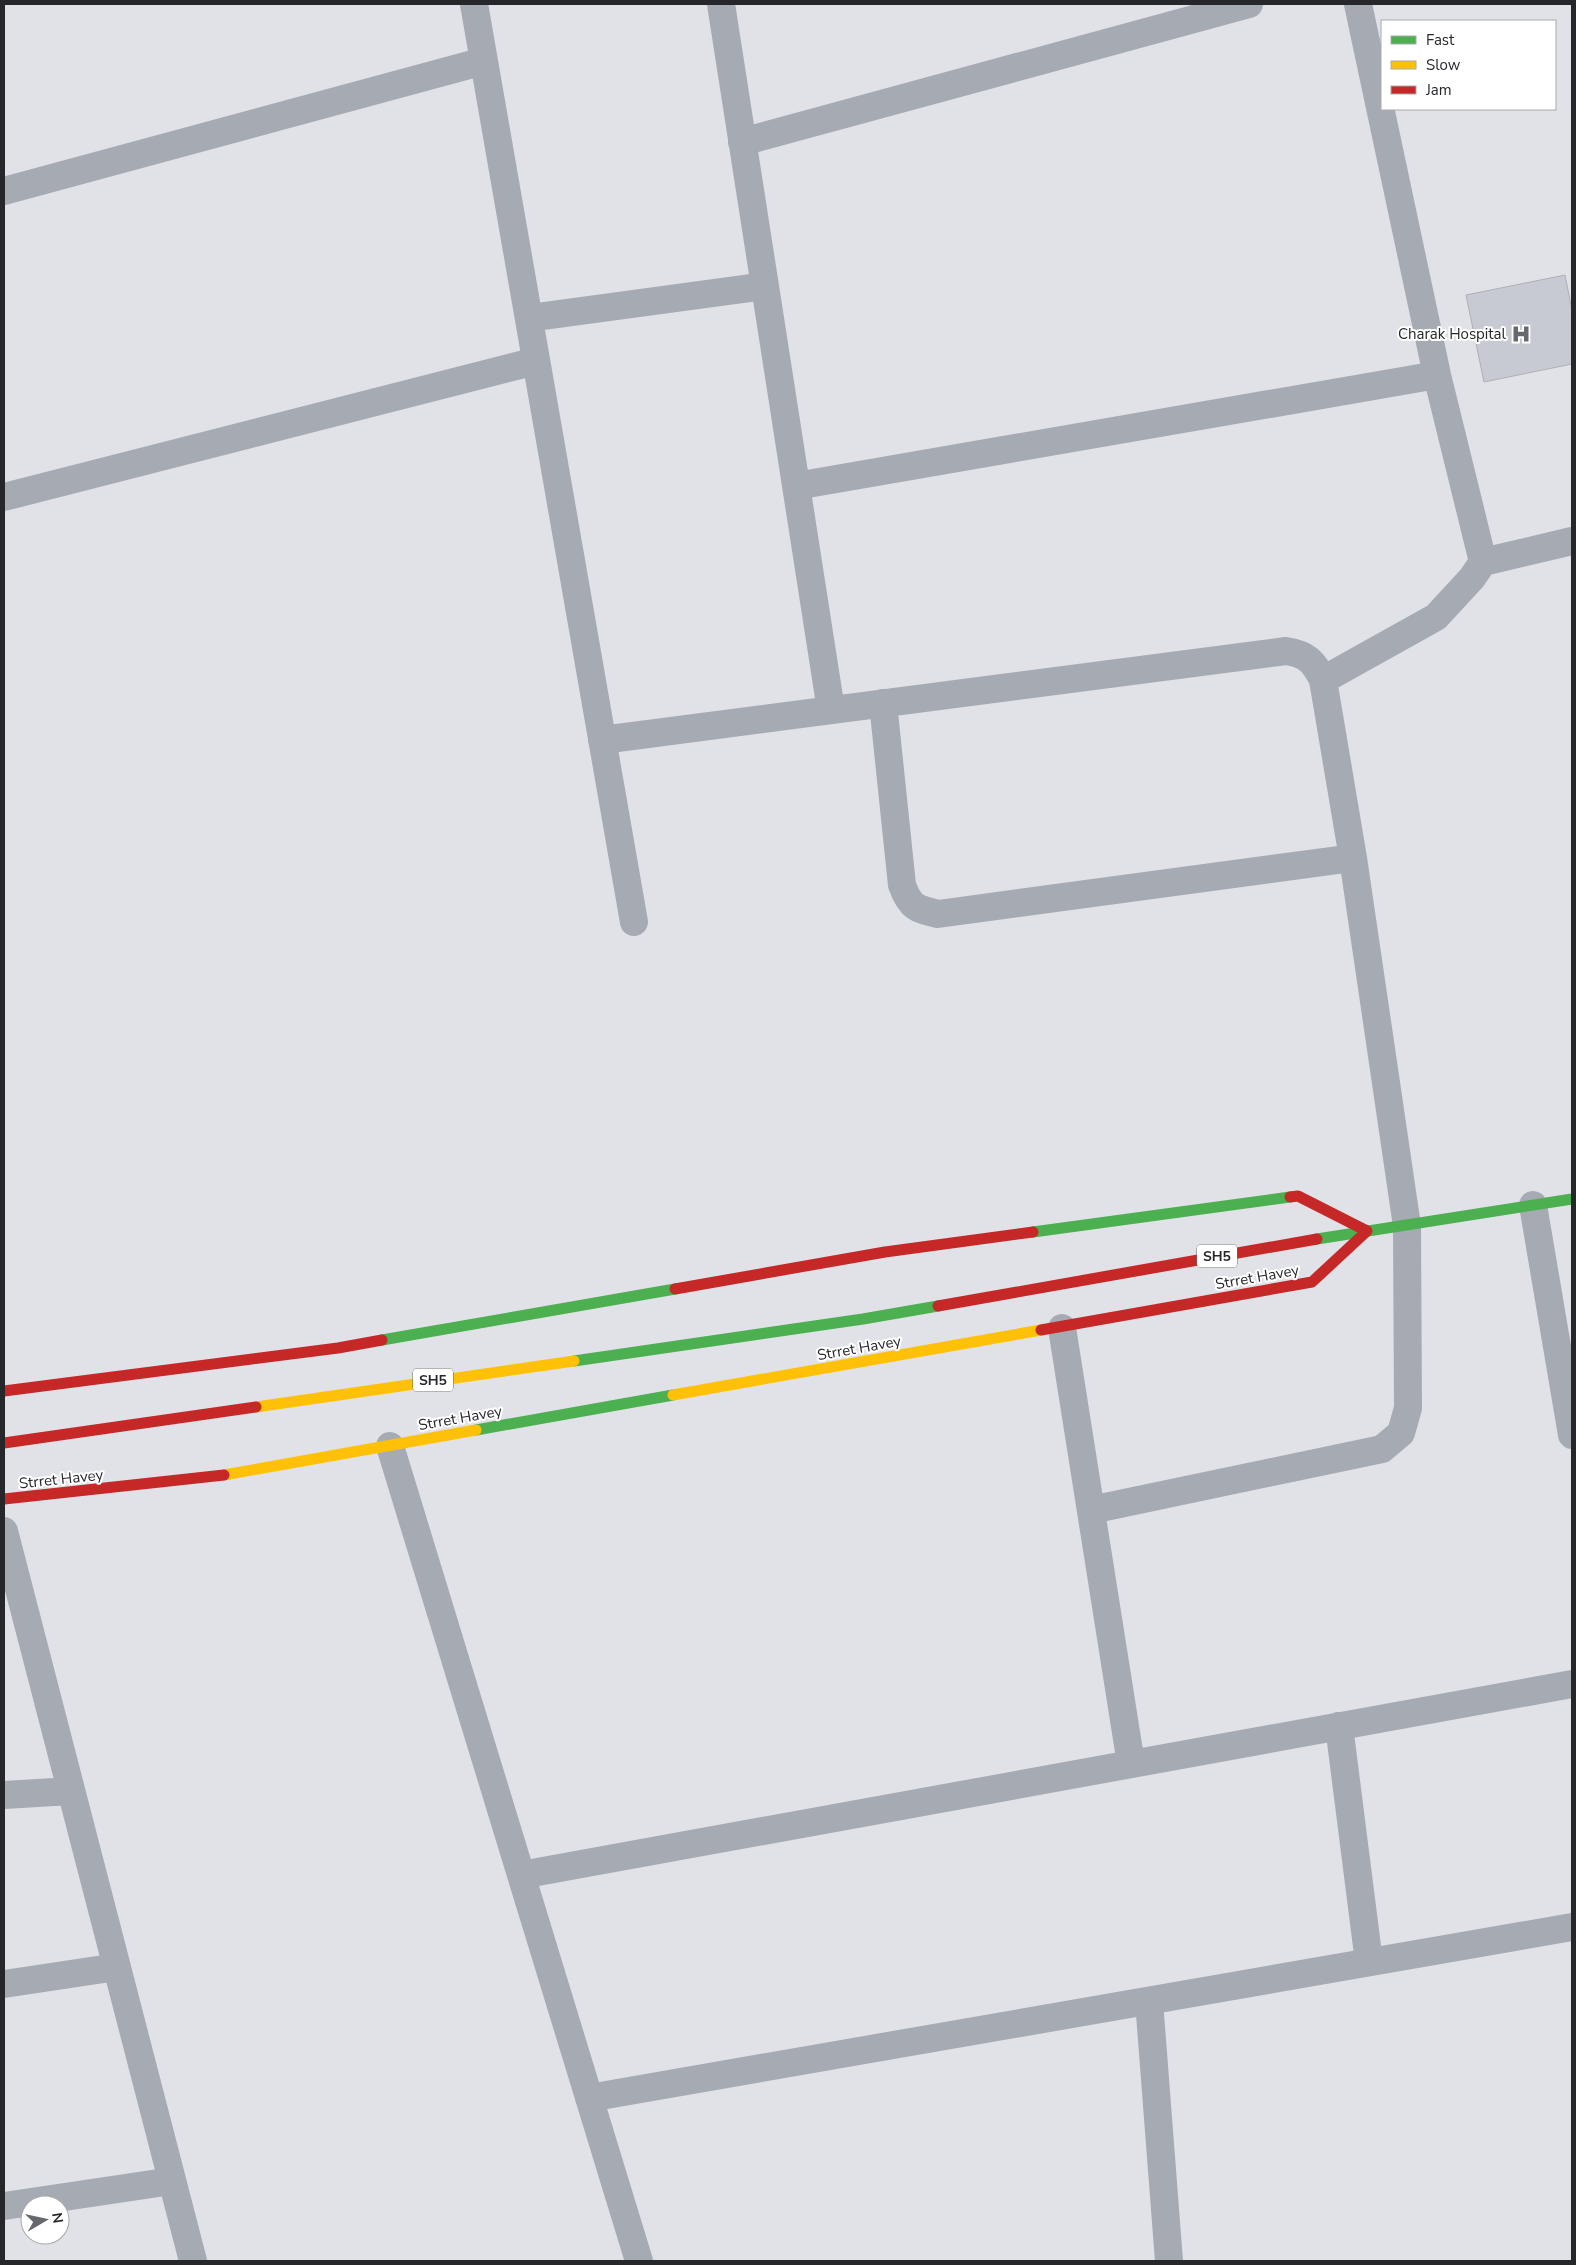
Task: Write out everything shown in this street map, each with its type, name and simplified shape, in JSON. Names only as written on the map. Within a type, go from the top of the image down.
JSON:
[{"type":"street","points":[[474,4],[634,922]]},
{"type":"street","points":[[720,4],[831,710]]},
{"type":"street","points":[[742,142],[1249,4]]},
{"type":"street","points":[[1358,4],[1437,375],[1483,562]]},
{"type":"street","points":[[4,191],[484,61]]},
{"type":"street","points":[[529,318],[765,286]]},
{"type":"street","points":[[4,497],[536,361]]},
{"type":"street","points":[[796,486],[1437,375]]},
{"type":"street","points":[[1323,680],[1436,617],[1472,578],[1483,562],[1572,541]]},
{"type":"street","points":[[602,740],[1286,651],[1301,653],[1314,662],[1323,680],[1353,858],[1407,1226],[1408,1408],[1401,1433],[1382,1449],[1091,1510]]},
{"type":"street","points":[[883,703],[902,885],[908,901],[920,910],[938,914],[1353,858]]},
{"type":"street","points":[[4,1390],[338,1348],[885,1252],[1298,1196],[1367,1231]]},
{"type":"street","name":"SH5","points":[[4,1443],[863,1319],[1367,1231],[1572,1199]]},
{"type":"street","points":[[1533,1205],[1572,1435]]},
{"type":"street","name":"Strret Havey","points":[[4,1500],[180,1482],[1062,1328],[1312,1282],[1367,1231]]},
{"type":"street","points":[[1062,1328],[1131,1764]]},
{"type":"street","points":[[390,1446],[639,2261]]},
{"type":"street","points":[[4,1531],[193,2261]]},
{"type":"street","points":[[521,1875],[1572,1684]]},
{"type":"street","points":[[1339,1726],[1368,1962]]},
{"type":"street","points":[[4,1795],[71,1791]]},
{"type":"street","points":[[589,2098],[1572,1927]]},
{"type":"street","points":[[4,1984],[117,1966]]},
{"type":"street","points":[[1149,2001],[1169,2261]]},
{"type":"street","points":[[4,2206],[172,2181]]},
{"type":"building","points":[[1565,275],[1572,310],[1572,364],[1484,382],[1466,295]]},
{"type":"traffic: fast","points":[[1033,1232],[1290,1197]]},
{"type":"traffic: fast","points":[[1317,1239],[1572,1199]]},
{"type":"traffic: fast","points":[[382,1340],[675,1289]]},
{"type":"traffic: fast","points":[[574,1361],[863,1319],[938,1306]]},
{"type":"traffic: fast","points":[[476,1430],[673,1395]]},
{"type":"traffic: slow","points":[[673,1395],[1041,1330]]},
{"type":"traffic: slow","points":[[256,1407],[574,1361]]},
{"type":"traffic: slow","points":[[224,1475],[476,1430]]},
{"type":"traffic: jam","points":[[1041,1330],[1312,1282],[1367,1231],[1298,1196],[1290,1197]]},
{"type":"traffic: jam","points":[[675,1289],[885,1252],[1033,1232]]},
{"type":"traffic: jam","points":[[938,1306],[1317,1239]]},
{"type":"traffic: jam","points":[[4,1391],[338,1348],[382,1340]]},
{"type":"traffic: jam","points":[[4,1443],[256,1407]]},
{"type":"traffic: jam","points":[[4,1499],[224,1475]]},
{"type":"place","name":"Charak Hospital","points":[[1521,334]]}]
